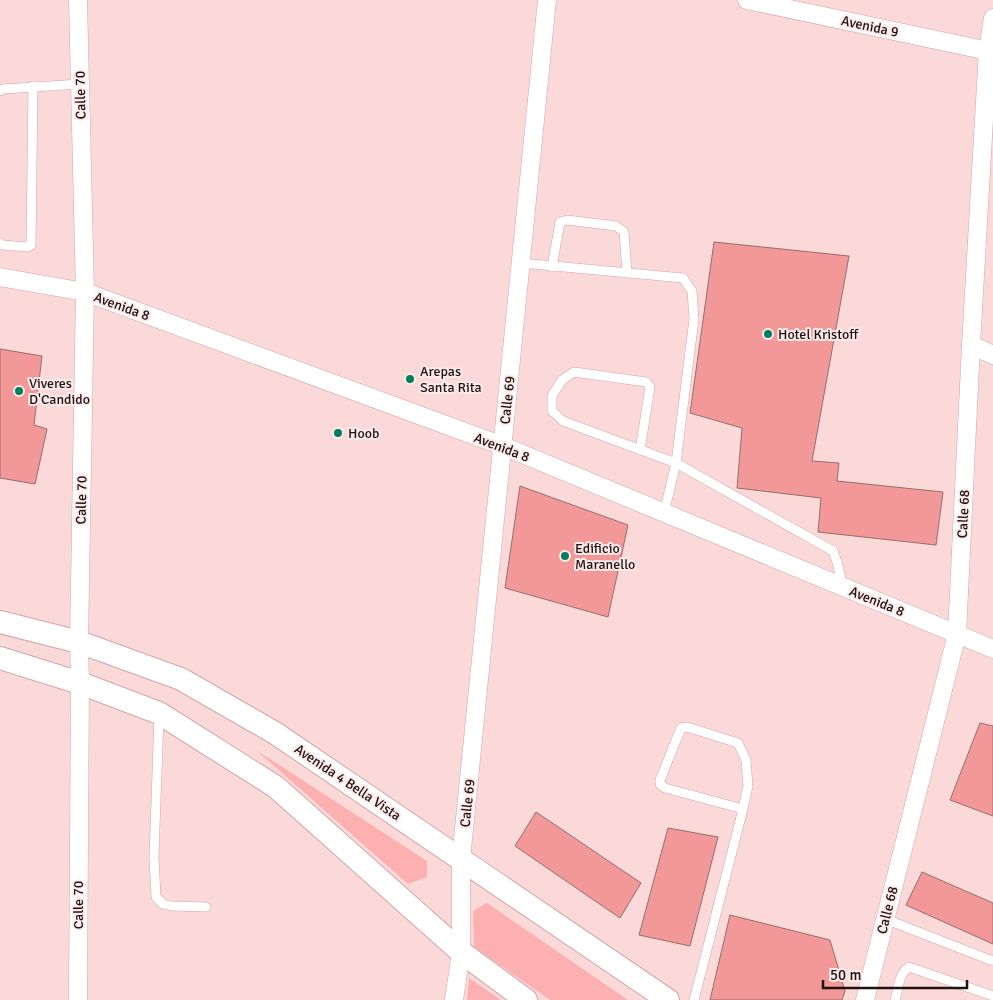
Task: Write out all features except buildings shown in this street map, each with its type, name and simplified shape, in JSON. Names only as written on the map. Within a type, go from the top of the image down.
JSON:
[{"type":"street","name":"Calle 70","points":[[78,0],[85,292],[79,642],[78,1000]]},
{"type":"street","name":"Calle 69","points":[[454,1000],[461,952],[461,859],[547,0]]},
{"type":"street","name":"Avenida 9","points":[[747,0],[991,51]]},
{"type":"street","name":"Calle 68","points":[[865,1000],[957,634],[971,345],[993,18]]},
{"type":"street","name":"Avenida 8","points":[[0,277],[85,292],[503,446],[993,649]]},
{"type":"street","points":[[971,345],[993,355]]},
{"type":"street","name":"Avenida 4 Bella Vista","points":[[0,622],[79,642],[180,679],[275,733],[668,1000]]},
{"type":"street","points":[[0,658],[80,683],[159,713],[276,786],[461,952],[526,1000]]},
{"type":"lane","points":[[0,91],[3,89],[33,86],[80,84]]},
{"type":"lane","points":[[0,243],[2,245],[28,247],[31,245],[33,86]]},
{"type":"lane","points":[[552,266],[560,222],[567,220],[616,226],[624,232],[627,273]]},
{"type":"lane","points":[[521,263],[683,278],[692,291],[694,319],[676,463],[664,513]]},
{"type":"lane","points":[[640,450],[650,387],[646,382],[574,372],[562,380],[552,396],[552,411],[564,421],[640,450],[676,463],[833,551],[843,587]]},
{"type":"lane","points":[[159,713],[154,857],[156,896],[163,904],[171,906],[206,907]]},
{"type":"lane","points":[[694,1000],[743,808],[748,786],[746,760],[738,743],[687,727],[681,728],[677,734],[660,784],[665,788],[743,808]]},
{"type":"lane","points":[[885,919],[993,961]]},
{"type":"lane","points":[[895,1000],[902,975],[905,969],[909,967],[993,996]]},
{"type":"shaded area","points":[[256,750],[427,861],[427,877],[408,884]]},
{"type":"shaded area","points":[[487,903],[628,1000],[550,1000],[474,947],[473,911]]},
{"type":"shaded area","points":[[469,978],[501,1000],[467,1000]]},
{"type":"place","name":"Hotel Kristoff","points":[[768,334]]},
{"type":"place","name":"Arepas Santa Rita","points":[[410,379]]},
{"type":"place","name":"Viveres D'Candido","points":[[19,391]]},
{"type":"place","name":"Hoob","points":[[338,433]]},
{"type":"place","name":"Edificio Maranello","points":[[565,556]]}]
